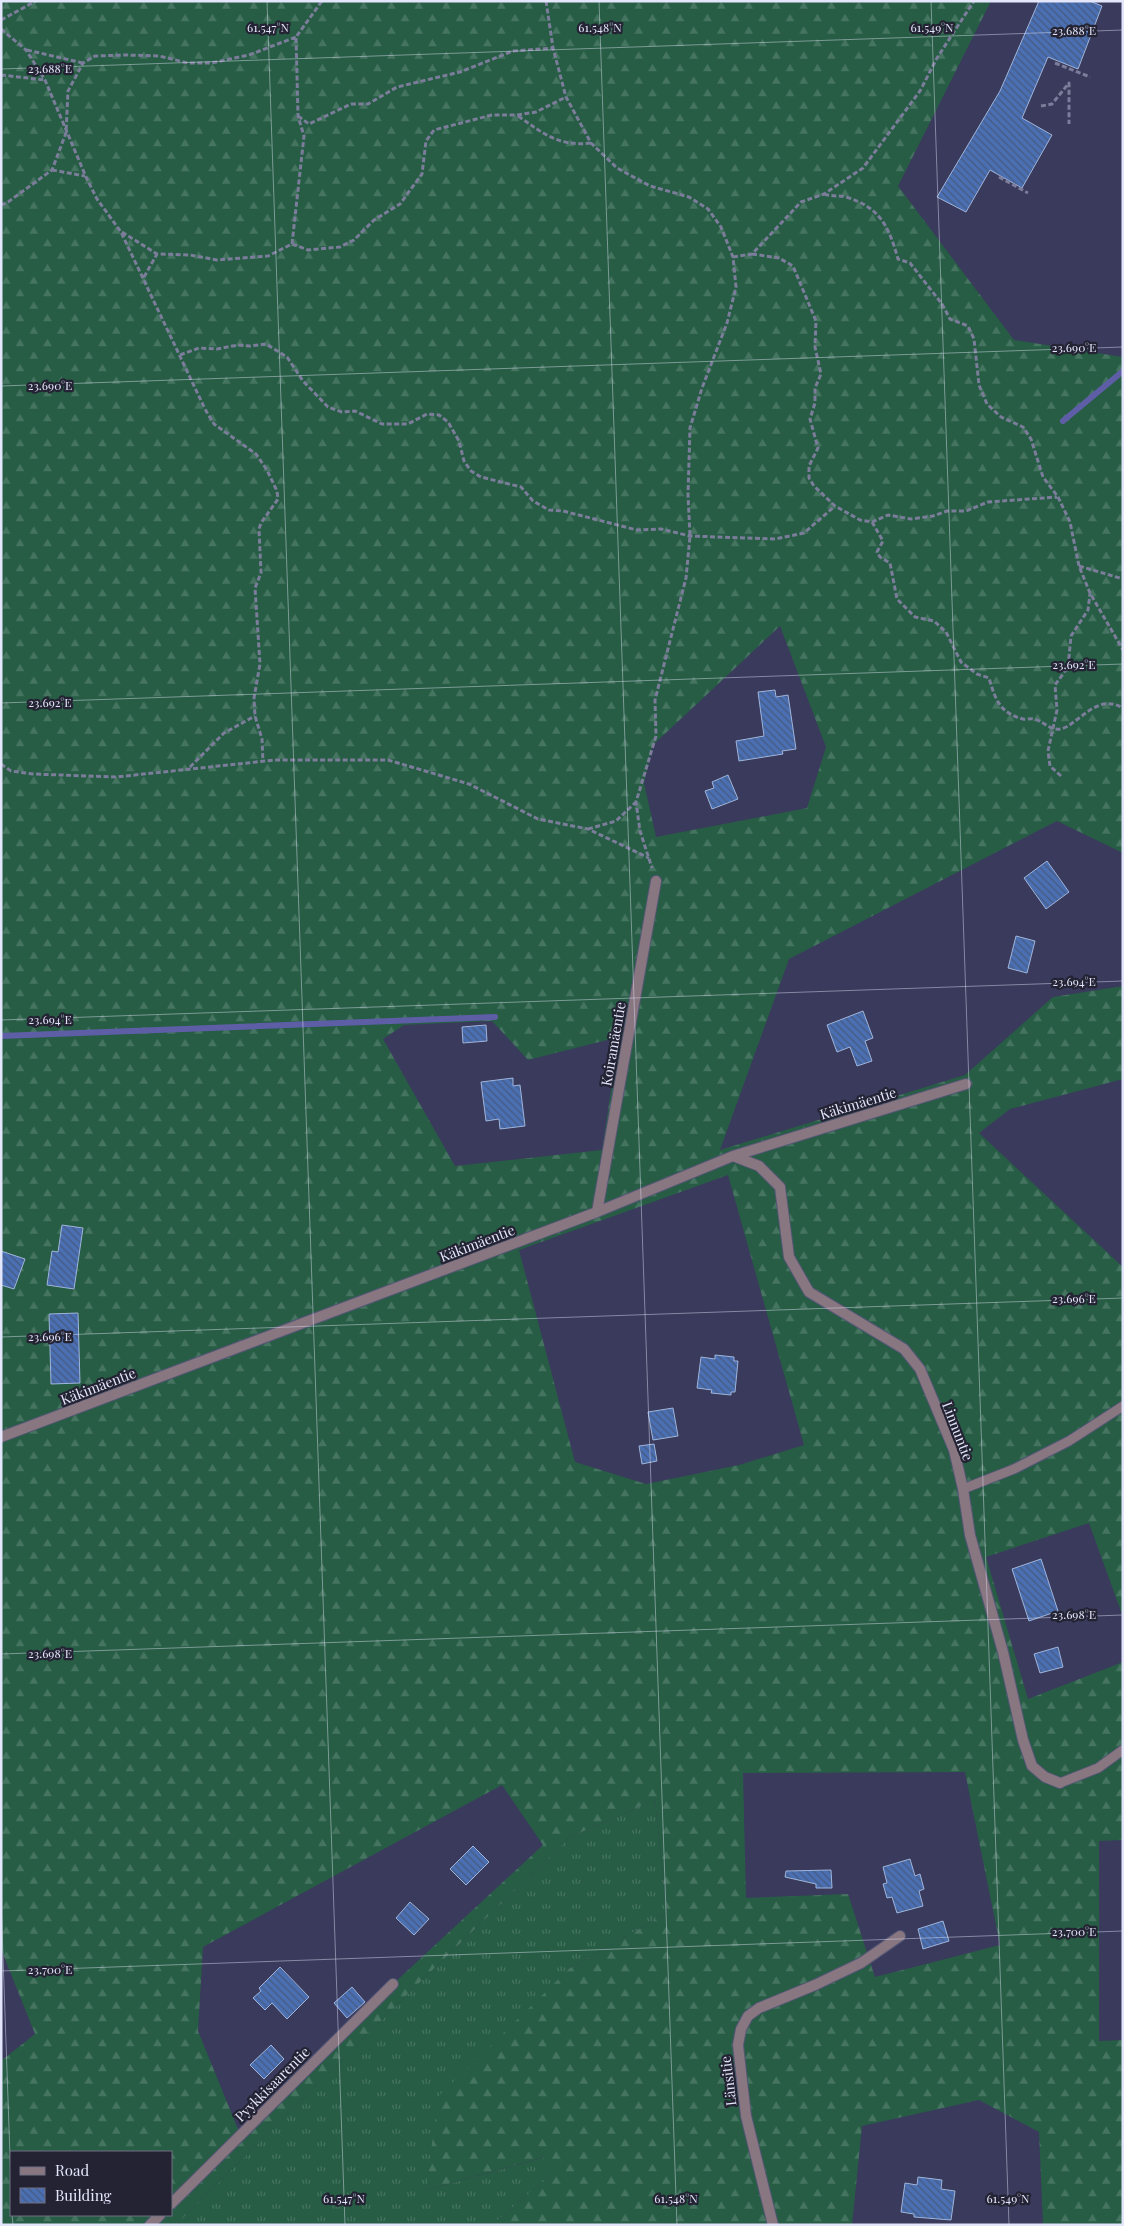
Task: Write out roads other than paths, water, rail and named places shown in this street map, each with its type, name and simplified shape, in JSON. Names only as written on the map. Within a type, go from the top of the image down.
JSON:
[{"type":"street","name":"Koiramäentie","points":[[597,1212],[656,881]]},
{"type":"street","name":"Käkimäentie","points":[[1,1437],[597,1212],[733,1156],[966,1084]]},
{"type":"street","name":"Linnuntie","points":[[733,1156],[759,1166],[780,1187],[789,1257],[809,1292],[904,1348],[920,1369],[954,1450],[963,1489],[970,1535],[1003,1652],[1023,1740],[1032,1766],[1045,1777],[1060,1783]]},
{"type":"street","name":"Länsitie","points":[[773,2225],[746,2116],[738,2045],[741,2029],[748,2016],[759,2008],[815,1985],[860,1963],[900,1936]]},
{"type":"street","name":"Pyykkisaarentie","points":[[172,2203],[393,1984]]},
{"type":"street","points":[[150,2225],[159,2216]]},
{"type":"lane","points":[[963,1489],[1014,1469],[1070,1442],[1123,1406]]},
{"type":"lane","points":[[1060,1783],[1098,1768],[1123,1750]]},
{"type":"waterway","points":[[1063,421],[1123,371]]},
{"type":"waterway","points":[[1,1036],[495,1017]]}]
